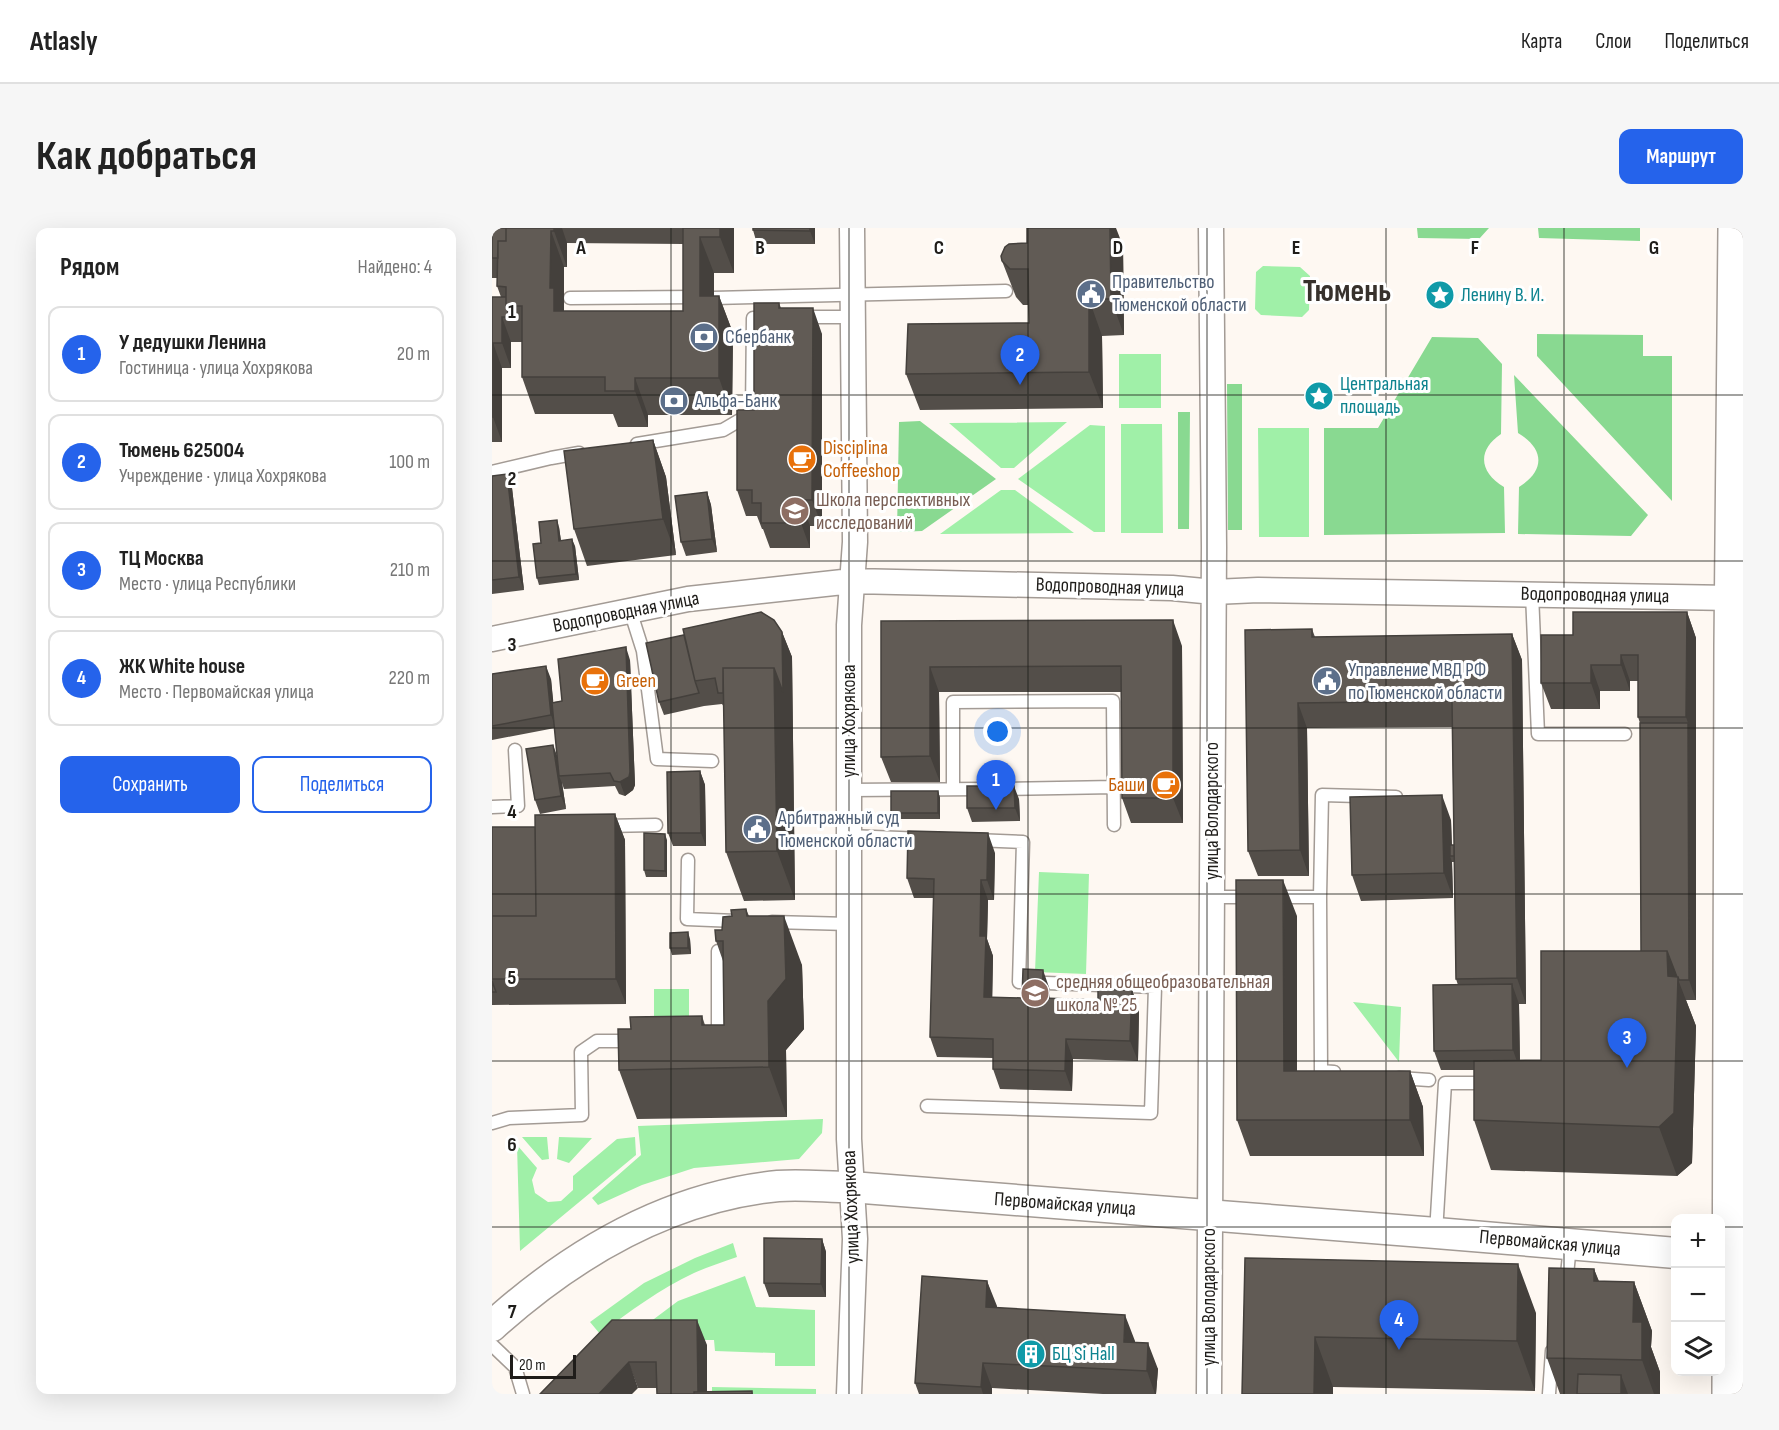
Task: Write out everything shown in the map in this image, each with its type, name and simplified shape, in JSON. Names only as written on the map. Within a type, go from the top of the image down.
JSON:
[{"type":"main road","points":[[1729,1394],[1737,597],[1735,228]]},
{"type":"street","name":"улица Хохрякова","points":[[849,1394],[855,1239],[851,1187],[848,836],[849,625],[855,542],[852,228]]},
{"type":"street","name":"улица Володарского","points":[[1209,1394],[1214,592],[1211,228]]},
{"type":"street","name":"Водопроводная улица","points":[[492,639],[688,599],[852,581],[1172,588],[1214,592],[1258,590],[1737,597]]},
{"type":"street","name":"Первомайская улица","points":[[492,1326],[564,1268],[622,1234],[666,1214],[703,1202],[741,1192],[779,1186],[851,1187],[1671,1254]]},
{"type":"lane","points":[[629,445],[723,430],[752,413],[753,318],[788,318],[852,306],[1006,291]]},
{"type":"lane","points":[[570,298],[696,297]]},
{"type":"lane","points":[[714,298],[852,306]]},
{"type":"lane","points":[[492,472],[551,458],[596,451]]},
{"type":"lane","points":[[1532,594],[1538,734],[1625,734]]},
{"type":"lane","points":[[630,610],[643,651],[657,759],[712,761]]},
{"type":"lane","points":[[954,789],[953,702],[1113,701],[1114,825]]},
{"type":"lane","points":[[492,807],[518,806],[515,750]]},
{"type":"lane","points":[[848,790],[1115,787]]},
{"type":"lane","points":[[1342,1073],[1321,1071],[1322,795],[1408,797]]},
{"type":"lane","points":[[586,827],[656,825]]},
{"type":"lane","points":[[848,836],[939,839]]},
{"type":"lane","points":[[927,1106],[1151,1113],[1155,987],[1019,982],[1023,842],[963,840]]},
{"type":"lane","points":[[688,860],[687,919],[849,924]]},
{"type":"lane","points":[[1212,897],[1320,897]]},
{"type":"lane","points":[[707,1043],[718,1043],[718,951]]},
{"type":"lane","points":[[492,1123],[509,1118],[582,1115],[581,1052],[597,1041],[650,1042]]},
{"type":"lane","points":[[1386,1077],[1429,1080]]},
{"type":"lane","points":[[1436,1233],[1445,1083],[1500,1084]]},
{"type":"lane","points":[[1563,1296],[1570,1244]]},
{"type":"lane","points":[[1549,1394],[1552,1339]]},
{"type":"lane","points":[[492,1345],[515,1367],[523,1394]]},
{"type":"green space","points":[[1417,228],[1489,228],[1479,239],[1418,238]]},
{"type":"green space","points":[[1538,228],[1640,228],[1640,241],[1539,238]]},
{"type":"green space","points":[[1263,266],[1300,267],[1310,276],[1309,310],[1302,317],[1261,315],[1255,309],[1256,272]]},
{"type":"green space","points":[[1537,334],[1643,335],[1643,356],[1672,356],[1672,501],[1537,356]]},
{"type":"green space","points":[[1432,337],[1478,338],[1502,364],[1501,434],[1488,447],[1484,461],[1490,475],[1504,487],[1505,533],[1324,535],[1324,428],[1378,428]]},
{"type":"green space","points":[[1119,354],[1161,354],[1161,408],[1119,408]]},
{"type":"green space","points":[[1514,375],[1648,515],[1631,536],[1518,534],[1519,487],[1534,474],[1538,460],[1533,446],[1518,433]]},
{"type":"green space","points":[[1227,384],[1242,384],[1242,530],[1228,530]]},
{"type":"green space","points":[[1178,412],[1190,412],[1189,529],[1178,529]]},
{"type":"green space","points":[[920,421],[996,479],[922,531],[897,532],[899,422]]},
{"type":"green space","points":[[1067,422],[1014,468],[1001,468],[949,423]]},
{"type":"green space","points":[[1121,424],[1162,424],[1163,533],[1121,533]]},
{"type":"green space","points":[[1090,425],[1105,426],[1105,532],[1094,532],[1018,479]]},
{"type":"green space","points":[[1258,428],[1309,428],[1309,537],[1259,537]]},
{"type":"green space","points":[[1001,490],[1015,490],[1074,533],[940,534]]},
{"type":"green space","points":[[1039,872],[1089,874],[1086,974],[1035,972]]},
{"type":"green space","points":[[654,989],[689,989],[689,1026],[654,1026]]},
{"type":"green space","points":[[1353,1002],[1401,1007],[1399,1062]]},
{"type":"green space","points":[[823,1119],[822,1133],[799,1159],[694,1168],[642,1185],[598,1205],[592,1198],[641,1155],[638,1126]]},
{"type":"green space","points":[[522,1137],[547,1137],[549,1159],[542,1160]]},
{"type":"green space","points":[[559,1137],[592,1138],[569,1163],[557,1159]]},
{"type":"green space","points":[[635,1137],[636,1155],[520,1251],[517,1145],[537,1168],[532,1180],[535,1193],[548,1202],[561,1201],[573,1190],[573,1176],[617,1139]]},
{"type":"green space","points":[[733,1243],[737,1257],[681,1279],[600,1334],[590,1322],[644,1283],[695,1258]]},
{"type":"green space","points":[[745,1276],[756,1307],[815,1310],[815,1366],[775,1366],[775,1353],[715,1351],[714,1340],[626,1340],[678,1301]]},
{"type":"green space","points":[[712,1387],[816,1389],[816,1394],[712,1394]]},
{"type":"building","points":[[492,228],[506,228],[506,241],[498,241],[498,258],[492,258]]},
{"type":"building","points":[[506,228],[554,228],[554,231],[551,231],[550,288],[554,288],[554,311],[683,311],[683,228],[720,228],[720,237],[700,237],[700,296],[719,296],[719,378],[635,378],[635,391],[605,391],[605,377],[522,377],[522,306],[506,306],[506,287],[497,286],[498,241],[506,241]]},
{"type":"building","points":[[753,228],[810,228],[810,231],[753,230]]},
{"type":"building","points":[[1027,228],[1110,228],[1111,299],[1089,299],[1089,372],[906,374],[908,324],[1029,323],[1028,269],[1010,269],[1002,261],[1001,256],[1009,244],[1027,243]]},
{"type":"building","points":[[492,297],[506,297],[510,317],[502,317],[502,343],[493,343],[493,417],[492,417]]},
{"type":"building","points":[[754,303],[779,303],[779,308],[813,308],[812,500],[801,500],[801,523],[761,523],[761,503],[752,503],[752,490],[737,490],[737,410],[754,410]]},
{"type":"building","points":[[653,440],[663,519],[574,529],[564,451]]},
{"type":"building","points":[[507,474],[519,577],[492,580],[492,476]]},
{"type":"building","points":[[707,492],[712,539],[681,542],[675,496]]},
{"type":"building","points":[[557,520],[559,541],[572,539],[576,574],[537,578],[533,544],[541,543],[539,522]]},
{"type":"building","points":[[761,612],[774,620],[782,632],[783,692],[774,668],[723,668],[723,693],[718,693],[715,678],[695,681],[683,629]]},
{"type":"building","points":[[1573,612],[1687,612],[1686,717],[1638,717],[1638,655],[1621,655],[1621,665],[1591,665],[1591,683],[1541,683],[1541,635],[1573,635]]},
{"type":"building","points":[[1173,620],[1173,798],[1122,798],[1121,666],[930,667],[930,756],[881,757],[881,621]]},
{"type":"building","points":[[1312,629],[1312,637],[1512,634],[1517,978],[1456,979],[1452,701],[1298,703],[1300,850],[1248,851],[1245,630]]},
{"type":"building","points":[[684,635],[699,693],[659,702],[646,643]]},
{"type":"building","points":[[626,647],[629,777],[620,782],[614,781],[610,773],[559,776],[552,703],[562,701],[558,659]]},
{"type":"building","points":[[546,666],[551,715],[492,726],[492,674]]},
{"type":"building","points":[[723,668],[774,668],[777,851],[726,852]]},
{"type":"building","points":[[1640,723],[1688,723],[1689,980],[1679,980],[1667,951],[1641,951]]},
{"type":"building","points":[[553,745],[561,796],[535,800],[526,749]]},
{"type":"building","points":[[700,771],[701,833],[668,833],[667,772]]},
{"type":"building","points":[[967,786],[1014,786],[1015,808],[967,808]]},
{"type":"building","points":[[891,791],[938,791],[938,813],[891,813]]},
{"type":"building","points":[[1442,795],[1444,873],[1352,875],[1350,797]]},
{"type":"building","points":[[615,814],[616,979],[492,979],[492,916],[536,916],[535,815]]},
{"type":"building","points":[[492,827],[535,827],[536,916],[492,916]]},
{"type":"building","points":[[908,831],[988,833],[987,880],[981,880],[980,936],[986,936],[984,997],[1022,998],[1023,969],[1043,970],[1042,998],[1098,1000],[1098,989],[1132,990],[1130,1041],[1066,1039],[1065,1071],[993,1069],[993,1039],[930,1037],[934,879],[907,878]]},
{"type":"building","points":[[644,833],[665,834],[665,871],[644,870]]},
{"type":"building","points":[[1450,845],[1454,845],[1454,856],[1450,856]]},
{"type":"building","points":[[1236,880],[1283,880],[1284,1071],[1410,1071],[1410,1120],[1237,1120]]},
{"type":"building","points":[[746,909],[747,916],[784,916],[786,979],[768,1001],[769,1067],[619,1070],[618,1029],[631,1029],[630,1017],[702,1016],[702,1025],[724,1025],[723,941],[716,941],[715,930],[722,930],[723,917],[732,916],[731,910]]},
{"type":"building","points":[[688,932],[688,948],[670,948],[670,933]]},
{"type":"building","points":[[1541,951],[1667,951],[1668,976],[1678,977],[1674,1113],[1659,1127],[1474,1120],[1474,1061],[1541,1060]]},
{"type":"building","points":[[1512,984],[1513,1050],[1434,1051],[1433,985]]},
{"type":"building","points":[[764,1238],[822,1239],[821,1284],[764,1283]]},
{"type":"building","points":[[1245,1258],[1518,1264],[1517,1341],[1315,1337],[1314,1394],[1242,1394]]},
{"type":"building","points":[[1549,1268],[1594,1269],[1594,1281],[1634,1282],[1633,1322],[1642,1322],[1642,1360],[1547,1358]]},
{"type":"building","name":"БЦ Si Hall","points":[[922,1276],[987,1281],[986,1307],[1125,1315],[1124,1342],[1148,1343],[1147,1371],[983,1363],[981,1387],[915,1383]]},
{"type":"building","points":[[612,1320],[697,1320],[698,1392],[694,1394],[657,1394],[656,1362],[629,1362],[599,1394],[540,1394]]},
{"type":"building","points":[[1578,1374],[1621,1375],[1621,1394],[1577,1394]]},
{"type":"building","points":[[752,1391],[752,1394],[694,1394],[694,1392]]},
{"type":"place","name":"Правительство Тюменской области","points":[[1091,294]]},
{"type":"place","name":"Ленину В. И.","points":[[1440,295]]},
{"type":"place","name":"Сбербанк","points":[[704,337]]},
{"type":"place","name":"Тюмень 625004","points":[[1020,385]]},
{"type":"place","name":"Центральная площадь","points":[[1319,396]]},
{"type":"place","name":"Альфа-Банк","points":[[674,401]]},
{"type":"place","name":"Disciplina Coffeeshop","points":[[802,459]]},
{"type":"place","name":"Школа перспективных исследований","points":[[795,511]]},
{"type":"place","name":"Green","points":[[595,681]]},
{"type":"place","name":"Управление МВД РФ по Тюменской области","points":[[1327,681]]},
{"type":"place","name":"Баши","points":[[1166,785]]},
{"type":"place","name":"У дедушки Ленина","points":[[996,810]]},
{"type":"place","name":"Арбитражный суд Тюменской области","points":[[757,829]]},
{"type":"place","name":"средняя общеобразовательная школа № 25","points":[[1035,993]]},
{"type":"place","name":"ТЦ Москва","points":[[1627,1068]]},
{"type":"place","name":"ЖК White house","points":[[1399,1350]]},
{"type":"place","name":"БЦ Si Hall","points":[[1031,1354]]},
{"type":"district","name":"Тюмень","points":[[1347,291]]}]
